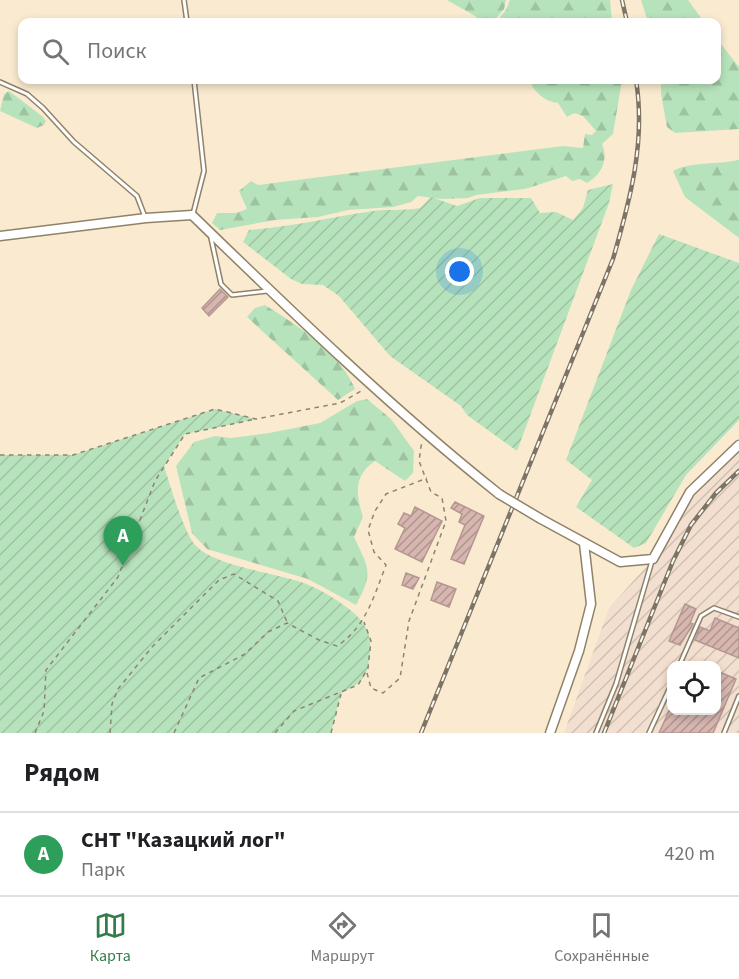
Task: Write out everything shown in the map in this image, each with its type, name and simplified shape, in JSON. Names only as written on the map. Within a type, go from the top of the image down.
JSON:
[{"type":"street","points":[[0,236],[146,218],[192,215],[423,434],[499,494],[620,562],[653,559],[690,492],[739,445]]},
{"type":"street","points":[[550,733],[579,651],[591,604],[584,543]]},
{"type":"lane","points":[[184,0],[186,18]]},
{"type":"lane","points":[[0,82],[27,93],[74,142],[137,196],[146,218]]},
{"type":"lane","points":[[192,215],[204,171],[194,84]]},
{"type":"lane","points":[[210,233],[221,284],[232,295],[271,290]]},
{"type":"lane","points":[[596,733],[616,684],[653,559]]},
{"type":"lane","points":[[681,661],[701,616],[714,608],[739,617]]},
{"type":"lane","points":[[649,733],[667,694]]},
{"type":"lane","points":[[724,733],[739,696]]},
{"type":"path","points":[[35,733],[44,711],[46,670],[118,577],[155,481],[184,434],[340,403],[370,386]]},
{"type":"path","points":[[0,455],[74,455],[215,409],[255,419]]},
{"type":"path","points":[[364,621],[371,640],[367,673],[371,688],[383,693],[400,678],[409,621],[446,521],[442,498],[431,492],[419,460],[423,434]]},
{"type":"path","points":[[110,733],[112,704],[118,689],[152,648],[219,580],[234,574],[278,601],[287,623],[319,640],[337,646],[347,640],[364,621],[386,565],[374,552],[368,530],[375,511],[386,494],[427,478]]},
{"type":"path","points":[[174,733],[199,678],[245,654],[268,632],[287,623]]},
{"type":"path","points":[[275,733],[294,711],[358,685],[367,673]]},
{"type":"path","points":[[331,733],[341,693]]},
{"type":"shaded area","points":[[739,445],[739,733],[564,733],[609,608],[653,559],[690,492]]},
{"type":"green space","points":[[447,0],[506,0],[504,9],[496,18],[477,18]]},
{"type":"green space","points":[[510,0],[610,0],[612,18],[499,18]]},
{"type":"green space","points":[[641,0],[688,0],[701,18],[647,18]]},
{"type":"green space","points":[[721,44],[739,67],[739,129],[675,133],[667,127],[661,84],[721,84]]},
{"type":"green space","points":[[532,84],[621,84],[613,134],[602,144],[604,161],[600,171],[587,183],[580,179],[572,181],[566,176],[525,189],[468,198],[441,199],[418,196],[411,202],[393,207],[348,210],[318,217],[275,220],[220,230],[212,223],[217,213],[236,213],[247,209],[239,191],[251,181],[258,185],[563,146],[583,148],[585,134],[592,135],[596,131],[583,116],[574,113],[567,117],[558,103],[549,101],[537,92]]},
{"type":"green space","points":[[9,91],[42,116],[46,121],[44,125],[37,128],[0,111],[4,94]]},
{"type":"green space","points":[[739,160],[739,238],[685,197],[673,171],[696,164]]},
{"type":"green space","points":[[613,184],[609,203],[517,451],[467,415],[461,406],[390,356],[339,296],[323,285],[302,284],[291,279],[243,242],[249,230],[373,211],[420,208],[431,197],[457,206],[480,198],[531,198],[540,213],[556,212],[573,220],[583,208],[588,190]]},
{"type":"green space","points":[[659,234],[739,263],[739,420],[686,475],[646,543],[634,548],[576,507],[592,480],[566,460],[631,290]]},
{"type":"green space","points":[[265,305],[304,331],[328,351],[348,375],[355,389],[338,400],[247,317],[255,308]]},
{"type":"green space","points":[[367,399],[391,419],[414,451],[413,473],[405,481],[375,461],[363,473],[358,486],[358,494],[363,517],[354,537],[366,564],[367,577],[356,605],[308,579],[207,549],[192,533],[176,466],[194,442],[215,436],[231,438],[320,423],[357,401]]},
{"type":"green space","points":[[215,409],[256,419],[185,434],[164,466],[178,509],[192,541],[206,554],[218,559],[301,582],[320,590],[354,613],[368,633],[370,652],[366,673],[360,682],[341,693],[331,733],[0,733],[0,455],[73,455]]},
{"type":"building","points":[[220,289],[228,297],[209,316],[202,308]]},
{"type":"building","points":[[455,502],[484,516],[464,564],[451,559],[465,525],[459,522],[462,514],[451,508]]},
{"type":"building","points":[[415,507],[442,521],[422,562],[395,549],[405,528],[398,524],[404,513],[411,516]]},
{"type":"building","points":[[406,573],[419,578],[413,589],[402,585]]},
{"type":"building","points":[[437,582],[456,589],[449,607],[431,600]]},
{"type":"building","points":[[685,604],[696,609],[690,623],[693,624],[680,645],[669,641]]},
{"type":"building","points":[[715,618],[739,628],[739,658],[695,640],[700,627],[710,631]]},
{"type":"building","points":[[721,673],[736,679],[721,714]]},
{"type":"building","points":[[667,715],[721,715],[713,733],[659,733]]},
{"type":"railway","points":[[622,0],[626,18]]},
{"type":"railway","points":[[421,733],[613,259],[635,171],[639,126],[637,84]]},
{"type":"railway","points":[[604,733],[673,561],[691,525],[716,493],[739,471]]},
{"type":"place","name":"СНТ \"Казацкий лог\"","points":[[123,566]]}]
